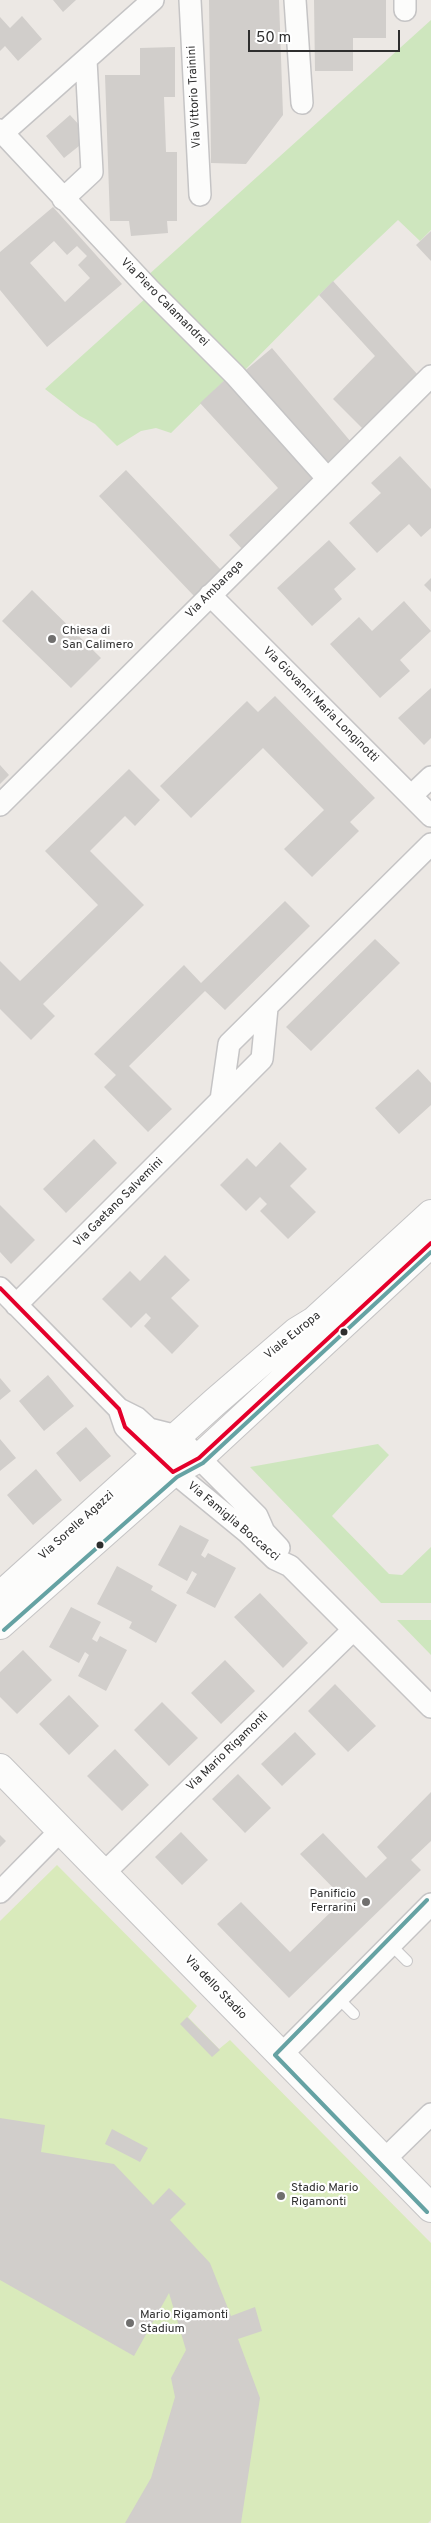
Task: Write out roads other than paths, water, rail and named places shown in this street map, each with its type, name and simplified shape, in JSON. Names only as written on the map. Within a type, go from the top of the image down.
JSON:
[{"type":"street","name":"Via Vittorio Trainini","points":[[190,0],[200,194]]},
{"type":"street","points":[[295,0],[302,103]]},
{"type":"street","points":[[1,131],[86,60],[145,3]]},
{"type":"street","points":[[63,198],[92,172],[86,60]]},
{"type":"street","name":"Via Piero Calamandrei","points":[[1,131],[63,198],[235,375],[327,478]]},
{"type":"street","name":"Via Ambaraga","points":[[0,805],[431,376]]},
{"type":"street","name":"Via Giovanni Maria Longinotti","points":[[210,595],[431,816]]},
{"type":"street","points":[[411,796],[431,777]]},
{"type":"street","points":[[222,1100],[229,1044],[431,844]]},
{"type":"street","name":"Via Gaetano Salvemini","points":[[16,1305],[262,1059],[267,1008]]},
{"type":"street","name":"Viale Europa","points":[[163,1464],[177,1436],[296,1332],[314,1321],[431,1214]]},
{"type":"street","name":"Viale Europa","points":[[163,1464],[199,1458],[431,1243]]},
{"type":"street","name":"Via Famiglia Boccacci","points":[[0,1288],[119,1410],[137,1418],[149,1429],[177,1436],[257,1516],[264,1532],[287,1557],[290,1566]]},
{"type":"street","name":"Via Famiglia Boccacci","points":[[119,1410],[125,1427],[163,1464],[248,1533],[275,1559],[290,1566],[431,1707]]},
{"type":"street","name":"Via Sorelle Agazzi","points":[[0,1596],[163,1464]]},
{"type":"street","name":"Via Sorelle Agazzi","points":[[0,1625],[163,1464]]},
{"type":"street","name":"Via Mario Rigamonti","points":[[102,1874],[353,1630]]},
{"type":"street","name":"Via dello Stadio","points":[[0,1768],[431,2208]]},
{"type":"street","points":[[0,1892],[60,1831]]},
{"type":"street","points":[[281,2055],[337,1996],[431,1904]]},
{"type":"street","points":[[384,2160],[431,2114]]},
{"type":"lane","points":[[390,1944],[407,1961]]},
{"type":"lane","points":[[337,1996],[354,2014]]},
{"type":"place","name":"Chiesa di San Calimero","points":[[52,639]]},
{"type":"place","name":"Panificio Ferrarini","points":[[366,1902]]},
{"type":"place","name":"Stadio Mario Rigamonti","points":[[281,2196]]},
{"type":"place","name":"Mario Rigamonti Stadium","points":[[130,2323]]}]
